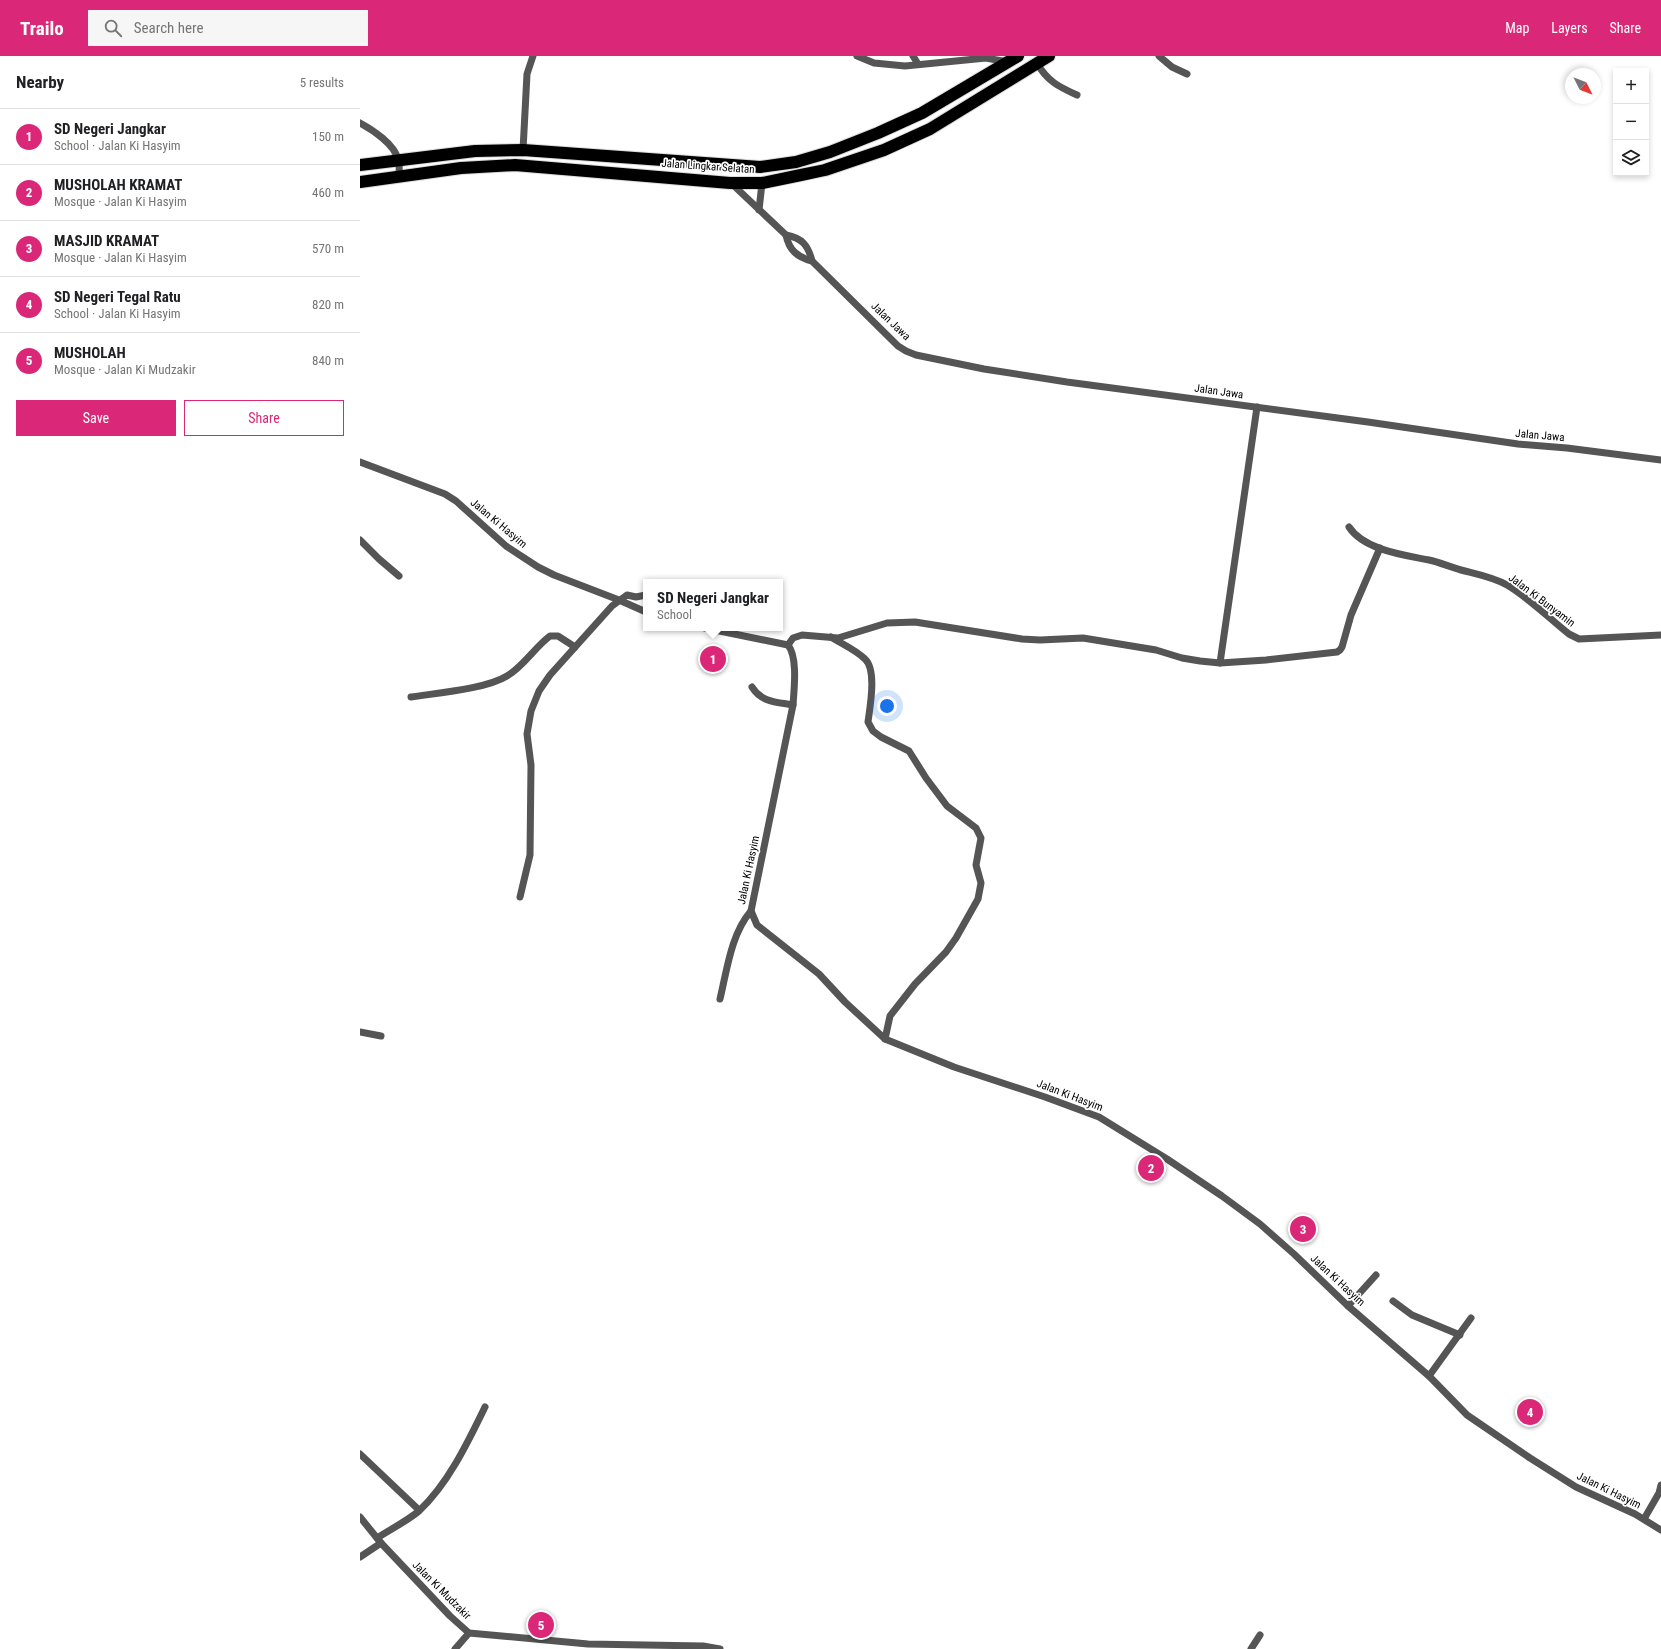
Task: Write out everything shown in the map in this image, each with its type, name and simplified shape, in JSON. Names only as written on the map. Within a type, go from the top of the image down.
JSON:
[{"type":"highway","name":"Jalan Lingkar Selatan","points":[[360,182],[399,178],[461,168],[516,165],[730,183],[762,183],[825,170],[884,150],[930,129],[1049,56]]},
{"type":"highway","name":"Jalan Lingkar Selatan","points":[[360,165],[475,151],[523,150],[760,167],[796,162],[830,152],[878,133],[922,113],[1013,59]]},
{"type":"highway","points":[[796,162],[801,175]]},
{"type":"street","points":[[523,150],[527,74],[533,56]]},
{"type":"street","points":[[857,56],[867,60],[906,66],[986,57],[1013,59]]},
{"type":"street","points":[[912,56],[918,64]]},
{"type":"street","points":[[1159,56],[1172,67],[1187,74]]},
{"type":"street","points":[[1037,63],[1047,78],[1077,95]]},
{"type":"street","points":[[360,123],[369,128],[392,148],[399,160],[399,178]]},
{"type":"street","name":"Jalan Jawa","points":[[730,183],[786,235],[796,237],[803,242],[809,250],[812,261]]},
{"type":"street","points":[[759,210],[762,183]]},
{"type":"street","name":"Jalan Jawa","points":[[786,235],[788,246],[803,258],[812,261],[898,346],[916,355],[984,369],[1067,382],[1368,422],[1518,444],[1567,448],[1661,460]]},
{"type":"street","points":[[1220,663],[1257,407]]},
{"type":"street","name":"Jalan Ki Hasyim","points":[[360,462],[445,494],[456,501],[506,546],[538,567],[554,575],[643,611]]},
{"type":"street","name":"Jalan Ki Bunyamin","points":[[1350,527],[1354,534],[1359,538],[1380,548],[1408,557],[1428,560],[1501,582],[1512,588],[1569,634],[1579,639],[1661,635]]},
{"type":"street","points":[[360,540],[399,576]]},
{"type":"street","points":[[736,631],[788,645],[793,638],[802,635],[831,637],[845,636],[887,623],[915,622],[1022,639],[1040,640],[1083,638],[1156,650],[1182,658],[1220,663],[1266,660],[1337,652],[1340,650],[1352,615],[1380,548]]},
{"type":"street","points":[[520,897],[530,855],[530,764],[526,734],[528,721],[535,701],[544,682],[619,600],[627,595],[636,597],[643,596]]},
{"type":"street","points":[[411,697],[457,690],[502,679],[516,669],[550,636],[558,636],[575,647]]},
{"type":"street","points":[[831,637],[860,655],[869,664],[873,686],[868,722],[869,727],[881,737],[909,751],[926,778],[947,806],[976,828],[981,838],[976,865],[981,883],[978,899],[956,938],[946,952],[916,984],[890,1016],[885,1039]]},
{"type":"street","name":"Jalan Ki Hasyim","points":[[788,645],[792,649],[793,655],[795,682],[793,705],[751,911],[756,925],[819,974],[845,1002],[885,1039],[954,1067],[1099,1117],[1222,1196],[1260,1224],[1294,1254],[1348,1306],[1429,1376],[1467,1415],[1580,1490],[1644,1519],[1661,1530]]},
{"type":"street","points":[[752,687],[756,694],[763,699],[793,705]]},
{"type":"street","points":[[720,999],[735,940],[745,918],[751,911]]},
{"type":"street","points":[[360,1032],[381,1036]]},
{"type":"street","points":[[1348,1306],[1376,1275]]},
{"type":"street","points":[[1393,1301],[1412,1315],[1460,1336]]},
{"type":"street","points":[[1429,1376],[1472,1318]]},
{"type":"street","points":[[360,1557],[379,1540],[419,1510],[454,1467],[485,1407]]},
{"type":"street","points":[[360,1454],[419,1510]]},
{"type":"street","points":[[1644,1519],[1659,1492],[1661,1485]]},
{"type":"street","name":"Jalan Ki Mudzakir","points":[[360,1517],[379,1540],[450,1616],[470,1633],[588,1644],[703,1646],[720,1649]]},
{"type":"street","points":[[455,1649],[470,1633]]},
{"type":"street","points":[[1251,1649],[1260,1635]]},
{"type":"place","name":"SD Negeri Jangkar","points":[[713,659]]},
{"type":"place","name":"MUSHOLAH KRAMAT","points":[[1151,1168]]},
{"type":"place","name":"MASJID KRAMAT","points":[[1303,1229]]},
{"type":"place","name":"SD Negeri Tegal Ratu","points":[[1530,1412]]},
{"type":"place","name":"MUSHOLAH","points":[[541,1625]]}]
